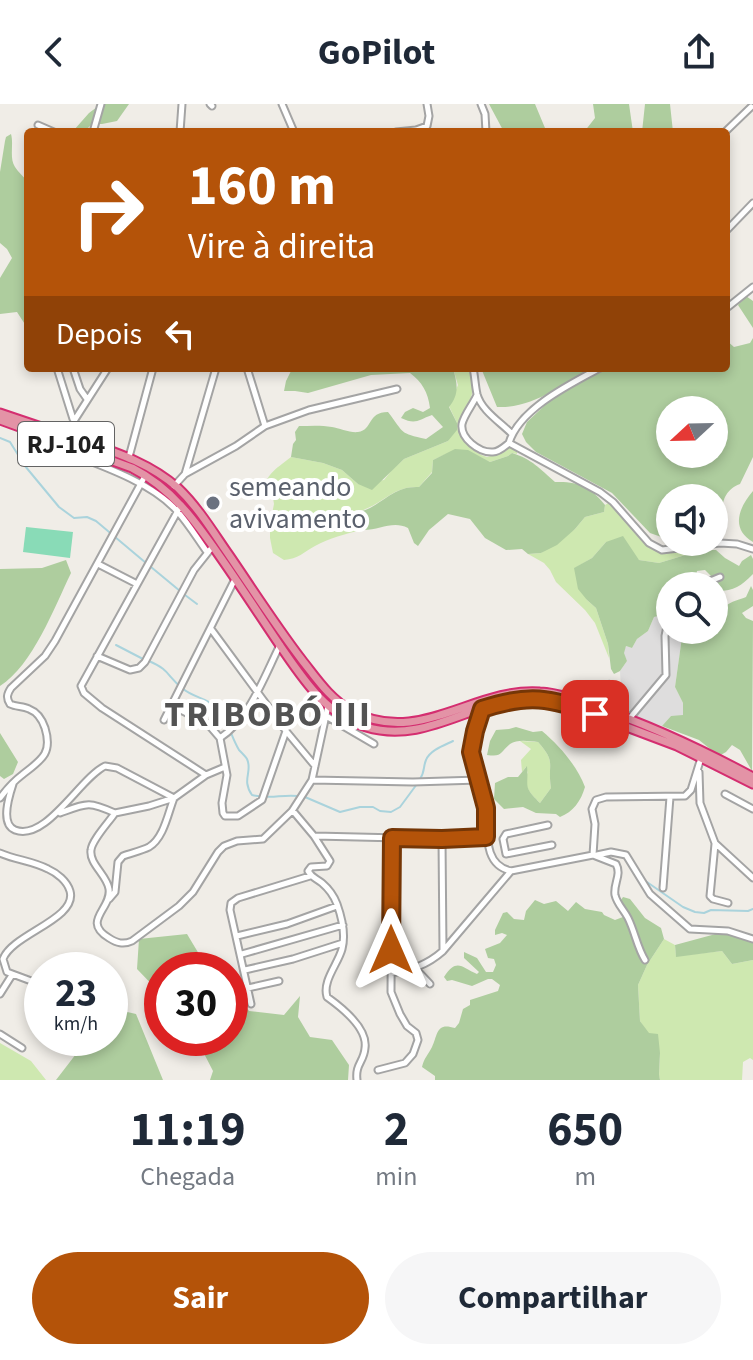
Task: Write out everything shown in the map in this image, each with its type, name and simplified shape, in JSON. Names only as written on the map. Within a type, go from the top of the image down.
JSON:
[{"type":"highway","name":"RJ-104","points":[[0,413],[129,457],[163,476],[198,511],[324,688],[335,700],[366,718],[383,722],[414,722],[504,695],[541,692],[574,699],[629,719],[751,775]]},
{"type":"highway","name":"RJ-104","points":[[0,420],[112,460],[146,475],[165,489],[235,578],[298,671],[328,706],[356,723],[389,732],[424,728],[519,699],[540,699],[563,703],[655,737],[753,784]]},
{"type":"highway","points":[[18,426],[38,441]]},
{"type":"highway","points":[[75,456],[91,453]]},
{"type":"street","points":[[94,128],[101,104]]},
{"type":"street","points":[[180,128],[182,104]]},
{"type":"street","points":[[282,104],[292,128]]},
{"type":"street","points":[[425,128],[429,124],[427,104]]},
{"type":"street","points":[[481,104],[486,128]]},
{"type":"street","points":[[729,128],[751,106]]},
{"type":"street","points":[[38,125],[45,128]]},
{"type":"street","points":[[730,227],[753,203]]},
{"type":"street","points":[[730,305],[753,287]]},
{"type":"street","points":[[58,372],[73,420]]},
{"type":"street","points":[[74,372],[87,399]]},
{"type":"street","points":[[65,435],[105,372]]},
{"type":"street","points":[[129,457],[152,372]]},
{"type":"street","points":[[185,474],[215,372]]},
{"type":"street","points":[[248,372],[265,426]]},
{"type":"street","points":[[474,372],[477,395],[462,425],[463,432],[466,439],[486,452],[501,450],[525,418],[558,391],[593,372]]},
{"type":"street","points":[[174,486],[185,474],[265,426],[309,410],[397,389]]},
{"type":"street","points":[[477,395],[490,414],[512,433]]},
{"type":"street","points":[[38,441],[142,484],[179,508],[81,683],[84,693],[102,708],[206,775]]},
{"type":"street","points":[[509,443],[600,492],[655,548],[669,550],[720,543],[753,549]]},
{"type":"street","points":[[0,798],[13,783],[40,762],[47,748],[43,721],[29,709],[10,704],[8,693],[45,656],[146,475]]},
{"type":"street","points":[[97,656],[130,670],[139,668],[210,549]]},
{"type":"street","points":[[98,564],[137,584]]},
{"type":"street","points":[[164,720],[235,578]]},
{"type":"street","points":[[211,629],[316,767]]},
{"type":"street","points":[[629,719],[666,675],[665,644]]},
{"type":"street","points":[[220,738],[234,727],[257,691],[280,645]]},
{"type":"street","points":[[171,705],[199,718],[220,738],[226,781],[222,803],[225,816],[238,816],[263,798],[286,731]]},
{"type":"street","points":[[174,798],[159,837],[153,844],[120,858],[115,892],[98,915],[98,928],[104,935],[124,944],[179,906],[193,892],[224,846],[237,841],[263,839],[292,811],[312,780],[328,706]]},
{"type":"street","points":[[482,709],[471,752],[486,808],[486,837],[499,866],[511,871],[611,852],[626,855],[644,887],[690,929],[728,931],[753,939]]},
{"type":"street","points":[[326,716],[374,744]]},
{"type":"street","points":[[595,855],[592,809],[596,800],[606,797],[685,796],[689,793],[700,761]]},
{"type":"street","points":[[700,761],[700,803],[715,843],[710,896],[728,903]]},
{"type":"street","points":[[13,783],[6,820],[11,829],[18,831],[39,826],[56,814],[92,775],[105,766],[117,768],[174,798]]},
{"type":"street","points":[[56,814],[88,803],[115,813],[149,806],[174,798],[206,775],[225,767]]},
{"type":"street","points":[[312,780],[479,780]]},
{"type":"street","points":[[725,794],[753,809]]},
{"type":"street","points":[[663,888],[670,796]]},
{"type":"street","points":[[292,811],[329,858],[327,866],[311,867],[308,871],[327,888],[343,925],[343,943],[325,993],[349,1013],[364,1039],[366,1047],[358,1065],[357,1080]]},
{"type":"street","points":[[109,899],[105,877],[90,852],[115,813]]},
{"type":"street","points":[[499,866],[506,854],[504,835],[548,825]]},
{"type":"street","points":[[314,836],[486,837]]},
{"type":"street","points":[[378,1070],[405,1063],[413,1054],[418,1040],[416,1033],[405,1023],[391,992],[392,838]]},
{"type":"street","points":[[442,839],[443,951]]},
{"type":"street","points":[[715,843],[753,878]]},
{"type":"street","points":[[506,854],[552,845]]},
{"type":"street","points":[[0,853],[55,872],[64,880],[71,894],[71,902],[60,915],[5,953],[3,959],[7,972],[24,978]]},
{"type":"street","points":[[595,855],[619,867],[615,897],[630,921],[638,949],[645,960]]},
{"type":"street","points":[[391,973],[433,960],[511,871]]},
{"type":"street","points":[[241,952],[230,910],[231,903],[310,876]]},
{"type":"street","points":[[237,936],[287,924],[337,906]]},
{"type":"street","points":[[248,952],[343,925]]},
{"type":"street","points":[[248,969],[343,943]]},
{"type":"street","points":[[415,968],[430,984]]},
{"type":"street","points":[[0,994],[12,975]]},
{"type":"street","points":[[251,1004],[248,988],[279,981]]},
{"type":"street","points":[[0,1034],[22,1048]]},
{"type":"shaded area","points":[[654,617],[656,644],[681,644],[675,687],[683,703],[683,716],[671,716],[662,726],[617,711],[600,692],[609,679],[621,688],[620,671],[627,661],[623,653],[626,646],[632,648],[637,639],[648,631]]},
{"type":"green space","points":[[101,104],[129,104],[117,121],[76,128]]},
{"type":"green space","points":[[489,104],[535,104],[545,128],[502,128]]},
{"type":"green space","points":[[593,104],[629,104],[632,128],[587,128],[595,118]]},
{"type":"green space","points":[[645,104],[670,104],[673,128],[642,128]]},
{"type":"green space","points":[[11,134],[13,163],[24,178],[24,323],[17,312],[0,314],[0,278],[12,258],[0,243],[0,172],[6,137]]},
{"type":"green space","points":[[746,296],[753,301],[753,328],[738,305]]},
{"type":"green space","points":[[753,338],[753,457],[740,484],[728,492],[728,484],[656,484],[656,535],[650,533],[612,493],[536,452],[522,434],[527,422],[558,393],[600,372],[730,372],[730,344],[734,347],[750,343]]},
{"type":"green space","points":[[290,372],[454,372],[456,393],[449,407],[457,430],[448,441],[404,459],[372,490],[358,484],[342,470],[291,457],[295,432],[299,426],[363,431],[373,418],[388,412],[403,432],[426,439],[443,427],[432,415],[414,421],[401,418],[413,408],[423,412],[430,408],[428,397],[418,380],[410,373],[371,375],[308,393],[284,391]]},
{"type":"green space","points":[[454,372],[471,372],[472,394],[460,425],[466,442],[487,457],[506,451],[510,446],[517,454],[490,462],[462,450],[443,455],[433,460],[432,472],[419,487],[399,491],[351,514],[361,530],[338,536],[293,558],[284,560],[273,553],[270,524],[274,504],[273,498],[264,490],[267,479],[274,471],[291,457],[342,470],[358,484],[384,480],[404,459],[448,441],[457,423],[449,406],[458,385]]},
{"type":"green space","points":[[483,372],[586,372],[535,400],[497,407]]},
{"type":"green space","points":[[455,449],[468,450],[490,462],[512,453],[519,455],[555,482],[577,484],[595,494],[605,505],[604,512],[585,517],[557,545],[541,553],[528,554],[522,549],[506,550],[485,538],[470,519],[448,514],[429,530],[418,546],[408,528],[402,526],[361,530],[351,515],[399,491],[419,487],[432,473],[433,460]]},
{"type":"green space","points":[[753,491],[753,542],[741,531],[739,518]]},
{"type":"green space","points":[[610,502],[636,534],[656,549],[656,556],[682,556],[659,563],[639,560],[606,542],[592,558],[575,568],[587,600],[596,608],[608,644],[609,658],[595,623],[585,610],[556,582],[544,563],[528,554],[541,553],[575,529],[585,517],[604,512],[605,505]]},
{"type":"green space","points":[[26,527],[73,532],[70,558],[23,552]]},
{"type":"green space","points":[[623,536],[639,560],[659,563],[682,556],[723,556],[739,566],[751,555],[753,574],[728,590],[728,572],[656,572],[656,616],[648,631],[637,639],[632,648],[626,646],[624,653],[627,661],[614,674],[596,608],[578,589],[574,568],[592,558],[606,542]]},
{"type":"green space","points":[[66,560],[71,573],[42,635],[23,664],[0,686],[0,569],[42,568]]},
{"type":"green space","points":[[751,586],[753,606],[742,613],[753,621],[752,771],[740,750],[732,745],[719,756],[699,740],[662,726],[671,716],[683,715],[683,703],[675,687],[681,644],[728,644],[728,605],[746,597]]},
{"type":"green space","points":[[516,727],[542,731],[577,772],[585,787],[576,805],[565,815],[536,813],[523,807],[504,809],[494,799],[495,783],[508,777],[518,777],[527,766],[529,789],[540,803],[551,788],[549,759],[538,742],[516,741],[498,755],[487,755],[496,730]]},
{"type":"green space","points":[[0,733],[18,762],[13,774],[4,779],[0,776]]},
{"type":"green space","points":[[520,741],[538,742],[549,759],[551,788],[540,803],[527,786],[526,767],[522,772],[521,760],[531,749]]},
{"type":"green space","points":[[623,897],[630,899],[645,918],[661,928],[664,939],[638,985],[640,1021],[649,1033],[658,1034],[660,1080],[435,1080],[435,1076],[422,1067],[441,1028],[455,1028],[470,1000],[498,991],[500,985],[492,979],[472,986],[447,981],[444,977],[456,966],[477,974],[479,972],[464,958],[464,952],[477,958],[486,972],[493,972],[496,965],[494,959],[488,958],[485,949],[500,943],[507,935],[495,935],[503,913],[524,920],[526,911],[535,900],[544,904],[556,901],[568,911],[576,902],[585,909],[602,912],[615,920],[623,917]]},
{"type":"green space","points":[[723,932],[753,943],[753,960],[732,964],[722,951],[676,957],[675,945]]},
{"type":"green space","points":[[187,934],[198,952],[144,952],[144,976],[137,969],[139,939]]},
{"type":"green space","points":[[664,939],[675,945],[676,956],[722,951],[732,964],[753,960],[753,1060],[750,1058],[743,1062],[742,1080],[660,1080],[660,1053],[640,1021],[638,985]]},
{"type":"green space","points":[[300,996],[298,1017],[310,1037],[332,1040],[349,1065],[348,1080],[210,1080],[213,1071],[205,1056],[248,1056],[248,1010],[284,1015]]},
{"type":"green space","points":[[128,1012],[136,1014],[144,1034],[144,1056],[153,1056],[163,1080],[56,1080],[74,1056],[128,1056]]},
{"type":"green space","points":[[0,1043],[31,1061],[46,1080],[0,1080]]},
{"type":"waterway","points":[[0,438],[10,442],[25,466],[59,507],[74,518],[87,517],[96,521],[146,563]]},
{"type":"waterway","points":[[151,567],[180,591]]},
{"type":"waterway","points":[[185,595],[197,604]]},
{"type":"waterway","points":[[116,645],[143,659]]},
{"type":"waterway","points":[[149,661],[165,670],[186,691],[211,703],[219,711],[247,759],[247,784],[252,795],[298,796]]},
{"type":"waterway","points":[[420,779],[428,756],[453,741]]},
{"type":"waterway","points":[[305,797],[340,812],[360,807],[391,812],[400,807],[417,784]]},
{"type":"waterway","points":[[644,880],[695,912],[753,909]]},
{"type":"place","name":"semeando avivamento","points":[[213,503]]},
{"type":"district","name":"TRIBOBÓ III","points":[[268,714]]},
{"type":"route","points":[[391,950],[392,838],[486,837],[486,808],[471,752],[482,709],[531,698],[563,703],[595,714]]}]
